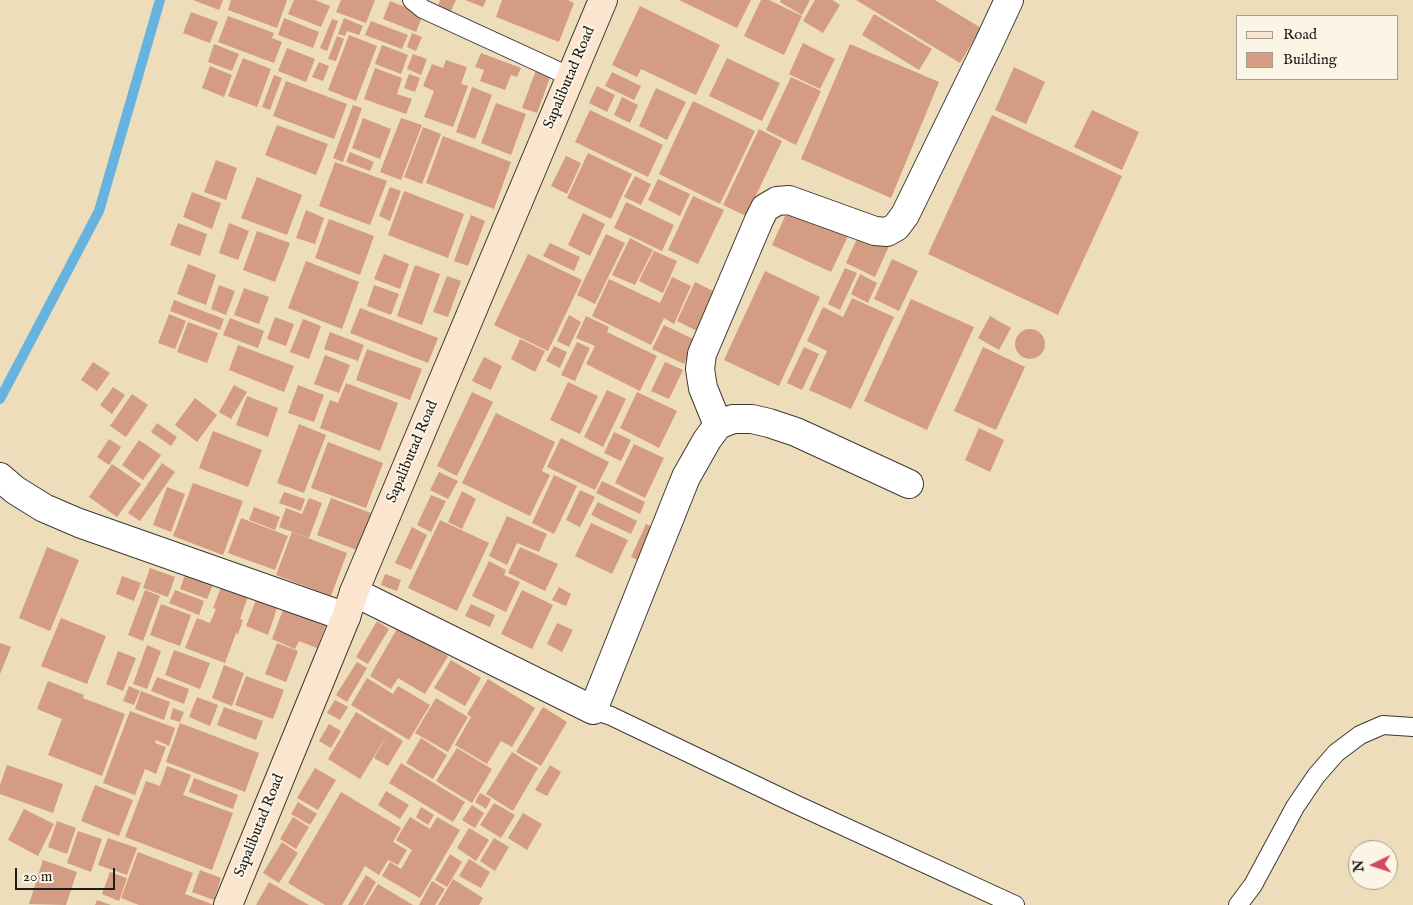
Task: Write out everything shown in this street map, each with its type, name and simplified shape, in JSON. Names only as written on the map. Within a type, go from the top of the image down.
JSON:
[{"type":"street","name":"Sapalibutad Road","points":[[228,905],[350,605],[603,0]]},
{"type":"street","points":[[718,424],[704,388],[700,369],[702,354],[765,208],[778,201],[789,200],[876,231],[887,232],[896,227],[914,198],[1009,0]]},
{"type":"street","points":[[0,477],[15,490],[44,508],[79,523],[350,605],[593,710],[686,477],[718,424],[733,419],[752,419],[769,423],[796,432],[909,484]]},
{"type":"lane","points":[[412,0],[423,9],[571,77]]},
{"type":"lane","points":[[593,710],[611,716],[795,804],[1015,905]]},
{"type":"lane","points":[[1238,905],[1253,885],[1294,807],[1316,776],[1336,753],[1360,735],[1383,726],[1413,727]]},
{"type":"building","points":[[193,0],[223,0],[219,10]]},
{"type":"building","points":[[231,0],[287,0],[277,28],[228,10]]},
{"type":"building","points":[[294,0],[315,0],[330,6],[321,27],[288,14]]},
{"type":"building","points":[[341,0],[375,0],[366,23],[336,12]]},
{"type":"building","points":[[440,0],[456,0],[450,13],[437,8]]},
{"type":"building","points":[[465,0],[486,0],[483,7]]},
{"type":"building","points":[[502,0],[568,0],[574,3],[559,42],[496,17]]},
{"type":"building","points":[[679,0],[751,0],[737,28]]},
{"type":"building","points":[[761,0],[769,0],[802,16],[784,55],[744,36]]},
{"type":"building","points":[[781,0],[810,0],[802,15],[780,2]]},
{"type":"building","points":[[815,0],[832,0],[840,5],[823,33],[803,21]]},
{"type":"building","points":[[856,0],[935,0],[981,28],[960,63]]},
{"type":"building","points":[[390,1],[423,14],[416,32],[383,19]]},
{"type":"building","points":[[640,6],[720,45],[696,95],[641,69],[637,77],[612,65]]},
{"type":"building","points":[[191,12],[218,22],[210,43],[183,33]]},
{"type":"building","points":[[874,14],[932,49],[919,70],[862,35]]},
{"type":"building","points":[[228,16],[274,33],[272,38],[282,42],[274,63],[218,42]]},
{"type":"building","points":[[284,18],[319,32],[313,48],[278,35]]},
{"type":"building","points":[[344,18],[363,26],[359,35],[347,31],[345,36],[338,34]]},
{"type":"building","points":[[332,19],[338,21],[327,51],[320,48]]},
{"type":"building","points":[[371,21],[408,35],[402,49],[365,35]]},
{"type":"building","points":[[412,33],[422,37],[416,51],[407,47]]},
{"type":"building","points":[[349,35],[377,46],[356,101],[328,90]]},
{"type":"building","points":[[337,36],[344,39],[336,61],[328,59]]},
{"type":"building","points":[[803,43],[835,59],[820,89],[789,74]]},
{"type":"building","points":[[214,44],[239,54],[232,71],[208,62]]},
{"type":"building","points":[[850,44],[939,82],[891,198],[801,159]]},
{"type":"building","points":[[382,45],[408,55],[401,74],[375,64]]},
{"type":"building","points":[[287,48],[315,59],[306,82],[278,71]]},
{"type":"building","points":[[481,53],[521,68],[517,77],[511,75],[505,90],[480,81],[484,70],[475,67]]},
{"type":"building","points":[[413,54],[427,59],[421,75],[407,69]]},
{"type":"building","points":[[243,58],[271,69],[257,107],[228,96]]},
{"type":"building","points":[[727,58],[780,83],[762,121],[709,96]]},
{"type":"building","points":[[446,60],[467,67],[461,84],[468,86],[453,127],[424,117],[434,91],[423,86],[432,64],[443,68]]},
{"type":"building","points":[[319,62],[329,66],[323,81],[312,77]]},
{"type":"building","points":[[210,66],[232,75],[224,97],[202,88]]},
{"type":"building","points":[[1014,67],[1045,82],[1026,124],[995,110]]},
{"type":"building","points":[[375,68],[402,78],[397,94],[412,99],[406,114],[364,99]]},
{"type":"building","points":[[536,70],[551,75],[537,113],[522,108]]},
{"type":"building","points":[[612,72],[641,86],[634,100],[605,86]]},
{"type":"building","points":[[409,74],[420,78],[415,92],[404,88]]},
{"type":"building","points":[[274,75],[282,78],[270,110],[262,107]]},
{"type":"building","points":[[791,77],[821,91],[796,145],[766,130]]},
{"type":"building","points":[[286,81],[347,104],[334,139],[273,116]]},
{"type":"building","points":[[597,86],[615,95],[607,112],[589,103]]},
{"type":"building","points":[[472,87],[492,95],[475,139],[456,132]]},
{"type":"building","points":[[656,88],[686,102],[667,140],[639,126]]},
{"type":"building","points":[[622,97],[638,105],[630,123],[614,115]]},
{"type":"building","points":[[693,101],[755,131],[720,204],[659,174]]},
{"type":"building","points":[[496,103],[526,114],[511,155],[481,143]]},
{"type":"building","points":[[353,105],[362,108],[343,162],[333,158]]},
{"type":"building","points":[[590,110],[663,145],[648,177],[575,142]]},
{"type":"building","points":[[1092,110],[1139,132],[1122,170],[1074,147]]},
{"type":"building","points":[[992,115],[1122,176],[1058,315],[928,254]]},
{"type":"building","points":[[363,118],[391,129],[380,159],[352,148]]},
{"type":"building","points":[[401,118],[422,125],[401,180],[380,172]]},
{"type":"building","points":[[277,125],[328,144],[316,175],[265,155]]},
{"type":"building","points":[[423,127],[441,134],[422,184],[404,177]]},
{"type":"building","points":[[759,129],[782,141],[746,216],[723,205]]},
{"type":"building","points":[[443,136],[511,162],[494,209],[426,183]]},
{"type":"building","points":[[350,152],[374,162],[370,171],[346,162]]},
{"type":"building","points":[[588,153],[632,174],[611,219],[567,198]]},
{"type":"building","points":[[566,156],[581,163],[567,194],[551,186]]},
{"type":"building","points":[[216,160],[237,168],[226,200],[204,192]]},
{"type":"building","points":[[335,162],[387,181],[370,225],[319,206]]},
{"type":"building","points":[[635,176],[651,184],[641,205],[624,197]]},
{"type":"building","points":[[257,177],[302,195],[287,235],[241,218]]},
{"type":"building","points":[[658,179],[690,194],[680,216],[648,200]]},
{"type":"building","points":[[390,187],[401,191],[390,221],[379,216]]},
{"type":"building","points":[[404,191],[464,214],[448,258],[388,235]]},
{"type":"building","points":[[192,192],[221,203],[212,229],[183,217]]},
{"type":"building","points":[[693,196],[724,210],[698,264],[668,250]]},
{"type":"building","points":[[626,202],[674,225],[662,251],[614,228]]},
{"type":"building","points":[[790,205],[850,232],[831,272],[772,245]]},
{"type":"building","points":[[306,210],[324,218],[315,244],[296,238]]},
{"type":"building","points":[[583,213],[605,224],[590,256],[568,245]]},
{"type":"building","points":[[471,215],[485,221],[468,266],[454,261]]},
{"type":"building","points":[[329,219],[374,236],[360,275],[315,258]]},
{"type":"building","points":[[178,223],[207,234],[200,256],[170,245]]},
{"type":"building","points":[[229,223],[249,231],[238,260],[219,253]]},
{"type":"building","points":[[257,231],[290,243],[275,282],[243,270]]},
{"type":"building","points":[[860,232],[889,246],[875,277],[846,263]]},
{"type":"building","points":[[606,234],[625,243],[595,304],[577,295]]},
{"type":"building","points":[[630,238],[653,250],[635,285],[612,275]]},
{"type":"building","points":[[550,243],[580,257],[574,271],[543,256]]},
{"type":"building","points":[[654,251],[677,261],[663,293],[639,281]]},
{"type":"building","points":[[384,254],[409,264],[400,289],[374,279]]},
{"type":"building","points":[[528,254],[582,280],[548,351],[494,325]]},
{"type":"building","points":[[892,259],[918,271],[899,311],[874,299]]},
{"type":"building","points":[[306,261],[359,282],[342,329],[288,308]]},
{"type":"building","points":[[188,264],[216,275],[206,305],[177,294]]},
{"type":"building","points":[[415,265],[440,274],[422,325],[397,316]]},
{"type":"building","points":[[845,268],[857,273],[840,310],[828,304]]},
{"type":"building","points":[[765,271],[820,297],[779,386],[724,360]]},
{"type":"building","points":[[860,274],[877,283],[868,303],[851,294]]},
{"type":"building","points":[[447,276],[461,281],[448,317],[433,312]]},
{"type":"building","points":[[672,277],[691,286],[674,324],[664,318],[651,345],[592,316],[609,279],[660,303]]},
{"type":"building","points":[[695,282],[715,292],[697,331],[677,321]]},
{"type":"building","points":[[219,285],[235,291],[226,315],[211,309]]},
{"type":"building","points":[[374,285],[399,294],[391,315],[367,306]]},
{"type":"building","points":[[244,288],[269,297],[259,324],[234,315]]},
{"type":"building","points":[[852,298],[894,317],[851,409],[809,390],[827,351],[807,341],[823,307],[843,317]]},
{"type":"building","points":[[911,299],[974,327],[927,430],[864,401]]},
{"type":"building","points":[[174,300],[224,319],[220,330],[170,311]]},
{"type":"building","points":[[360,308],[438,338],[428,363],[350,333]]},
{"type":"building","points":[[169,314],[186,321],[175,349],[158,343]]},
{"type":"building","points":[[569,315],[581,322],[569,347],[557,341]]},
{"type":"building","points":[[586,316],[609,327],[607,332],[657,356],[640,391],[586,364],[595,346],[576,338]]},
{"type":"building","points":[[990,316],[1011,328],[999,350],[978,338]]},
{"type":"building","points":[[275,317],[294,324],[286,346],[267,339]]},
{"type":"building","points":[[230,318],[264,331],[258,348],[223,335]]},
{"type":"building","points":[[303,319],[321,326],[309,359],[290,352]]},
{"type":"building","points":[[188,322],[218,333],[207,363],[177,352]]},
{"type":"building","points":[[664,325],[695,340],[684,364],[652,349]]},
{"type":"building","points":[[1030,329],[1041,333],[1045,344],[1041,355],[1030,359],[1019,355],[1015,344],[1019,333]]},
{"type":"building","points":[[330,332],[364,345],[358,361],[324,349]]},
{"type":"building","points":[[520,339],[545,351],[535,372],[511,359]]},
{"type":"building","points":[[577,342],[590,348],[575,381],[561,375]]},
{"type":"building","points":[[238,345],[294,366],[284,392],[229,370]]},
{"type":"building","points":[[554,346],[567,352],[560,368],[546,361]]},
{"type":"building","points":[[804,347],[819,354],[802,390],[787,383]]},
{"type":"building","points":[[983,347],[1025,367],[996,430],[954,411]]},
{"type":"building","points":[[367,349],[422,369],[410,400],[356,380]]},
{"type":"building","points":[[325,355],[350,365],[339,393],[314,384]]},
{"type":"building","points":[[484,357],[502,366],[491,390],[472,381]]},
{"type":"building","points":[[93,362],[110,373],[97,391],[81,380]]},
{"type":"building","points":[[665,362],[683,370],[669,399],[651,391]]},
{"type":"building","points":[[568,382],[598,396],[580,434],[550,420]]},
{"type":"building","points":[[346,383],[398,403],[380,451],[320,428],[330,400],[338,403]]},
{"type":"building","points":[[234,385],[247,392],[231,419],[219,412]]},
{"type":"building","points":[[298,385],[324,395],[314,422],[288,413]]},
{"type":"building","points":[[113,387],[125,395],[112,414],[100,405]]},
{"type":"building","points":[[607,390],[626,399],[603,447],[584,437]]},
{"type":"building","points":[[472,392],[493,402],[457,476],[437,466]]},
{"type":"building","points":[[637,392],[677,411],[659,448],[620,428]]},
{"type":"building","points":[[132,394],[148,405],[126,437],[110,426]]},
{"type":"building","points":[[247,396],[278,408],[268,437],[236,425]]},
{"type":"building","points":[[195,398],[217,415],[197,442],[175,425]]},
{"type":"building","points":[[496,413],[555,442],[542,471],[550,475],[530,516],[462,483]]},
{"type":"building","points":[[157,423],[177,437],[171,446],[151,432]]},
{"type":"building","points":[[299,424],[326,435],[304,493],[277,483]]},
{"type":"building","points":[[979,428],[1004,440],[990,472],[965,460]]},
{"type":"building","points":[[213,431],[262,450],[248,487],[199,468]]},
{"type":"building","points":[[614,432],[631,440],[621,461],[604,453]]},
{"type":"building","points":[[561,438],[609,462],[595,490],[547,467]]},
{"type":"building","points":[[109,439],[121,447],[109,465],[97,457]]},
{"type":"building","points":[[139,440],[161,455],[143,480],[122,465]]},
{"type":"building","points":[[328,442],[383,463],[366,508],[311,488]]},
{"type":"building","points":[[634,444],[664,458],[645,498],[615,483]]},
{"type":"building","points":[[162,463],[175,472],[140,521],[128,513]]},
{"type":"building","points":[[112,464],[141,484],[117,517],[89,497]]},
{"type":"building","points":[[439,472],[458,481],[448,499],[430,490]]},
{"type":"building","points":[[554,475],[577,486],[554,534],[532,523]]},
{"type":"building","points":[[602,481],[645,502],[640,514],[596,493]]},
{"type":"building","points":[[193,483],[243,501],[223,555],[173,536]]},
{"type":"building","points":[[167,487],[185,494],[171,532],[153,525]]},
{"type":"building","points":[[580,490],[595,497],[580,527],[566,520]]},
{"type":"building","points":[[462,491],[476,499],[462,529],[448,522]]},
{"type":"building","points":[[284,492],[305,499],[301,511],[279,503]]},
{"type":"building","points":[[431,495],[446,501],[431,532],[417,525]]},
{"type":"building","points":[[309,498],[322,503],[309,538],[279,527],[286,508],[302,514]]},
{"type":"building","points":[[331,498],[371,513],[357,550],[317,535]]},
{"type":"building","points":[[598,502],[637,521],[631,534],[591,515]]},
{"type":"building","points":[[254,507],[280,517],[275,530],[249,520]]},
{"type":"building","points":[[507,516],[547,534],[539,552],[517,543],[507,565],[489,556]]},
{"type":"building","points":[[241,518],[288,536],[275,570],[228,553]]},
{"type":"building","points":[[440,520],[489,543],[457,611],[408,588]]},
{"type":"building","points":[[591,523],[628,540],[612,574],[575,556]]},
{"type":"building","points":[[646,524],[658,529],[642,562],[631,557]]},
{"type":"building","points":[[412,527],[427,535],[411,570],[395,563]]},
{"type":"building","points":[[292,532],[347,553],[331,596],[276,575]]},
{"type":"building","points":[[47,547],[79,560],[50,631],[19,618]]},
{"type":"building","points":[[520,547],[558,564],[545,591],[508,573]]},
{"type":"building","points":[[179,561],[217,575],[207,599],[180,589],[185,575],[175,572]]},
{"type":"building","points":[[489,561],[506,570],[504,575],[520,582],[506,612],[472,596]]},
{"type":"building","points":[[150,568],[175,577],[168,597],[143,588]]},
{"type":"building","points":[[385,574],[401,580],[397,591],[381,585]]},
{"type":"building","points":[[122,576],[141,583],[134,601],[116,594]]},
{"type":"building","points":[[225,577],[251,588],[240,619],[243,620],[225,663],[185,648],[197,618],[210,623],[216,609],[213,608]]},
{"type":"building","points":[[559,587],[571,594],[566,606],[552,600]]},
{"type":"building","points":[[145,590],[160,596],[143,641],[128,635]]},
{"type":"building","points":[[175,590],[204,601],[199,615],[169,603]]},
{"type":"building","points":[[522,590],[553,605],[532,649],[501,634]]},
{"type":"building","points":[[256,600],[277,608],[268,635],[246,626]]},
{"type":"building","points":[[286,602],[328,618],[317,648],[299,641],[295,649],[272,639]]},
{"type":"building","points":[[161,604],[191,615],[180,646],[150,635]]},
{"type":"building","points":[[471,604],[495,615],[490,627],[465,616]]},
{"type":"building","points":[[61,618],[106,636],[87,684],[41,666]]},
{"type":"building","points":[[377,621],[389,629],[368,664],[356,657]]},
{"type":"building","points":[[557,623],[573,630],[562,652],[547,644]]},
{"type":"building","points":[[398,627],[448,656],[425,694],[398,678],[391,689],[370,676]]},
{"type":"building","points":[[0,643],[11,647],[0,674]]},
{"type":"building","points":[[277,643],[298,651],[286,682],[265,674]]},
{"type":"building","points":[[147,645],[161,651],[147,689],[133,684]]},
{"type":"building","points":[[174,650],[210,663],[200,689],[165,675]]},
{"type":"building","points":[[118,651],[136,658],[123,691],[106,684]]},
{"type":"building","points":[[451,660],[481,678],[465,706],[434,688]]},
{"type":"building","points":[[357,662],[367,668],[347,702],[336,695]]},
{"type":"building","points":[[224,665],[244,673],[232,706],[212,698]]},
{"type":"building","points":[[246,676],[284,690],[273,719],[235,705]]},
{"type":"building","points":[[157,677],[189,689],[184,704],[151,691]]},
{"type":"building","points":[[367,678],[393,694],[398,686],[430,705],[409,740],[351,705]]},
{"type":"building","points":[[488,679],[535,708],[512,747],[501,741],[487,764],[455,745],[471,717],[467,714]]},
{"type":"building","points":[[48,681],[84,695],[83,698],[125,714],[102,776],[48,755],[62,719],[37,709]]},
{"type":"building","points":[[129,686],[140,691],[134,705],[123,701]]},
{"type":"building","points":[[141,691],[170,702],[164,720],[135,709]]},
{"type":"building","points":[[197,697],[218,705],[210,726],[189,717]]},
{"type":"building","points":[[436,698],[468,717],[448,752],[415,733]]},
{"type":"building","points":[[335,700],[348,707],[340,720],[327,713]]},
{"type":"building","points":[[224,707],[263,721],[256,740],[217,725]]},
{"type":"building","points":[[543,707],[567,722],[541,766],[516,752]]},
{"type":"building","points":[[173,708],[184,712],[180,722],[170,719]]},
{"type":"building","points":[[130,711],[175,728],[169,746],[156,740],[155,743],[166,747],[156,774],[145,769],[135,795],[103,783]]},
{"type":"building","points":[[356,712],[389,732],[360,779],[328,759]]},
{"type":"building","points":[[180,723],[259,753],[245,792],[166,762]]},
{"type":"building","points":[[329,724],[341,731],[331,748],[319,741]]},
{"type":"building","points":[[389,732],[403,741],[388,766],[374,758]]},
{"type":"building","points":[[421,738],[447,755],[433,779],[406,763]]},
{"type":"building","points":[[457,748],[492,769],[472,803],[436,781]]},
{"type":"building","points":[[512,752],[538,768],[513,811],[486,794]]},
{"type":"building","points":[[401,763],[465,802],[453,822],[389,783]]},
{"type":"building","points":[[7,765],[63,784],[53,813],[0,794],[0,785]]},
{"type":"building","points":[[550,765],[561,772],[547,796],[535,790]]},
{"type":"building","points":[[167,766],[191,775],[183,795],[233,813],[212,870],[125,837],[146,781],[160,786]]},
{"type":"building","points":[[315,768],[336,780],[318,810],[297,798]]},
{"type":"building","points":[[194,778],[238,795],[233,809],[189,792]]},
{"type":"building","points":[[95,785],[133,800],[119,836],[81,821]]},
{"type":"building","points":[[386,791],[409,805],[400,819],[378,805]]},
{"type":"building","points":[[341,792],[401,828],[393,842],[407,850],[398,865],[388,860],[379,875],[365,866],[342,905],[325,905],[288,883]]},
{"type":"building","points":[[480,793],[491,799],[486,809],[475,802]]},
{"type":"building","points":[[298,802],[317,814],[310,825],[291,814]]},
{"type":"building","points":[[494,803],[515,815],[501,838],[480,825]]},
{"type":"building","points":[[472,805],[484,813],[475,828],[462,820]]},
{"type":"building","points":[[421,807],[434,815],[428,825],[416,817]]},
{"type":"building","points":[[24,809],[54,824],[38,856],[8,840]]},
{"type":"building","points":[[523,813],[542,824],[527,850],[508,838]]},
{"type":"building","points":[[293,817],[309,827],[296,849],[280,839]]},
{"type":"building","points":[[410,817],[430,829],[437,817],[460,830],[420,898],[382,876],[390,862],[401,869],[412,850],[396,840]]},
{"type":"building","points":[[57,821],[76,828],[67,854],[48,847]]},
{"type":"building","points":[[469,828],[489,840],[476,861],[457,848]]},
{"type":"building","points":[[78,831],[102,839],[91,872],[67,863]]},
{"type":"building","points":[[108,838],[137,848],[127,875],[98,865]]},
{"type":"building","points":[[494,838],[509,847],[495,871],[480,861]]},
{"type":"building","points":[[282,842],[298,853],[279,883],[263,873]]},
{"type":"building","points":[[138,852],[193,873],[185,894],[214,905],[139,905],[121,898]]},
{"type":"building","points":[[450,854],[462,862],[447,887],[435,880]]},
{"type":"building","points":[[469,859],[490,872],[481,888],[459,876]]},
{"type":"building","points":[[43,860],[77,872],[66,905],[29,904]]},
{"type":"building","points":[[200,870],[221,878],[214,900],[192,892]]},
{"type":"building","points":[[110,872],[127,878],[119,901],[102,894]]},
{"type":"building","points":[[366,875],[376,882],[363,905],[348,905]]},
{"type":"building","points":[[453,879],[483,898],[479,905],[438,905]]},
{"type":"building","points":[[432,881],[445,889],[435,905],[419,905]]},
{"type":"building","points":[[269,882],[309,905],[256,905]]},
{"type":"building","points":[[378,884],[413,905],[365,905]]},
{"type":"building","points":[[97,900],[111,905],[95,905]]},
{"type":"waterway","points":[[0,399],[99,211],[160,0]]}]
